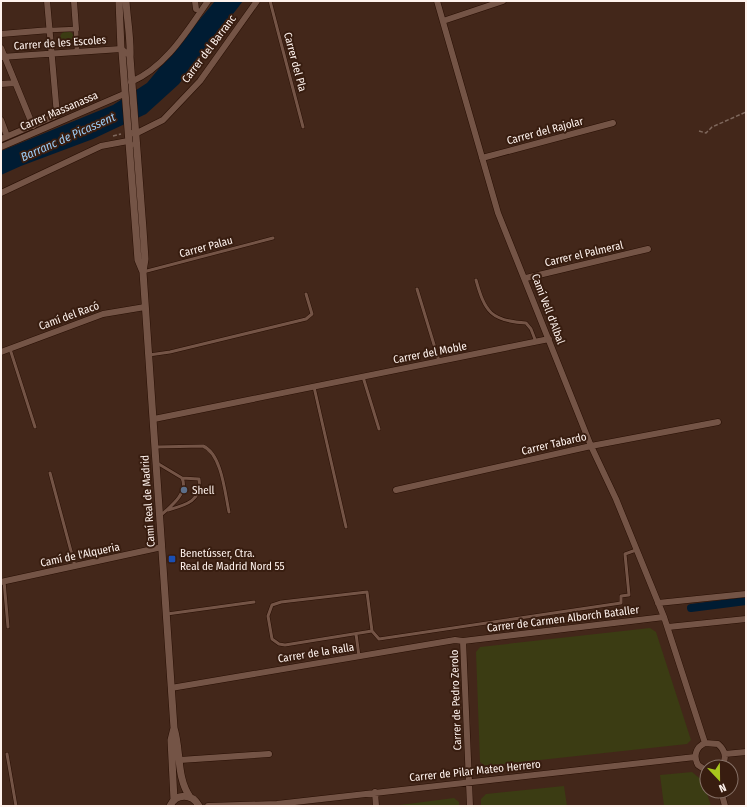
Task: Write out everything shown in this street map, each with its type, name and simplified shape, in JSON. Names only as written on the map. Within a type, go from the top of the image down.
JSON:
[{"type":"street","points":[[47,1],[51,54]]},
{"type":"street","points":[[74,1],[77,52]]},
{"type":"street","name":"Camí Real de Madrid","points":[[119,1],[124,94],[138,260],[143,272]]},
{"type":"street","name":"Camí Real de Madrid","points":[[126,1],[130,48],[131,85],[140,178],[145,259],[143,272],[174,728],[180,760],[182,783],[190,797],[199,806]]},
{"type":"street","points":[[195,1],[196,10]]},
{"type":"street","points":[[131,85],[151,72],[165,57],[208,1]]},
{"type":"street","name":"Carrer del Barranc","points":[[135,132],[163,120],[200,81],[257,1]]},
{"type":"street","name":"Camí Vell d'Albal","points":[[437,1],[498,213],[526,278],[591,446],[668,627],[705,743]]},
{"type":"street","points":[[443,21],[503,1]]},
{"type":"street","points":[[1,34],[76,29]]},
{"type":"street","points":[[121,49],[126,43],[130,48]]},
{"type":"street","points":[[1,48],[3,57],[33,126]]},
{"type":"street","name":"Carrer de les Escoles","points":[[3,57],[121,49]]},
{"type":"street","name":"Carrer Massanassa","points":[[4,138],[57,115],[51,54]]},
{"type":"street","points":[[1,84],[15,83]]},
{"type":"street","name":"Carrer Massanassa","points":[[1,147],[124,94]]},
{"type":"street","points":[[1,120],[4,138]]},
{"type":"street","name":"Carrer del Rajolar","points":[[482,158],[613,123]]},
{"type":"street","points":[[127,130],[130,132],[135,132]]},
{"type":"street","points":[[1,193],[101,146],[128,141]]},
{"type":"street","name":"Camí Real de Madrid","points":[[128,141],[132,147],[134,170],[140,178]]},
{"type":"street","name":"Carrer el Palmeral","points":[[526,278],[648,249]]},
{"type":"street","name":"Camí del Racó","points":[[1,352],[103,314],[146,307]]},
{"type":"street","name":"Carrer del Moble","points":[[154,419],[549,339]]},
{"type":"street","name":"Carrer Tabardo","points":[[396,490],[591,446],[718,422]]},
{"type":"street","name":"Camí de l'Alqueria","points":[[2,581],[162,547]]},
{"type":"street","points":[[658,604],[746,594]]},
{"type":"street","name":"Carrer de Carmen Alborch Bataller","points":[[464,641],[664,617]]},
{"type":"street","points":[[668,627],[746,619]]},
{"type":"street","name":"Carrer de la Ralla","points":[[171,688],[455,640],[464,641]]},
{"type":"street","name":"Carrer de Pedro Zerolo","points":[[464,641],[470,806]]},
{"type":"street","name":"Camí Real de Madrid","points":[[172,803],[171,740],[174,728]]},
{"type":"street","points":[[699,766],[695,757],[698,748],[705,743],[718,744],[725,754],[724,759]]},
{"type":"street","points":[[725,754],[746,752]]},
{"type":"street","points":[[180,760],[269,754]]},
{"type":"street","name":"Carrer de Pilar Mateo Herrero","points":[[208,806],[238,804],[256,806],[277,805],[375,792],[695,757]]},
{"type":"street","points":[[375,792],[376,806]]},
{"type":"street","points":[[172,803],[181,796],[190,797]]},
{"type":"lane","name":"Carrer del Pla","points":[[270,1],[303,127]]},
{"type":"lane","name":"Carrer Palau","points":[[143,272],[273,238]]},
{"type":"lane","points":[[476,280],[482,300],[492,315],[512,323],[526,323],[531,329],[536,342]]},
{"type":"lane","points":[[417,289],[439,361]]},
{"type":"lane","points":[[149,355],[170,352],[306,319],[312,314],[306,294]]},
{"type":"lane","points":[[10,349],[35,427]]},
{"type":"lane","points":[[363,377],[379,429]]},
{"type":"lane","points":[[314,387],[346,527]]},
{"type":"lane","points":[[156,447],[203,446],[208,448],[216,458],[229,512]]},
{"type":"lane","points":[[157,463],[182,478],[198,479],[198,493],[191,501],[181,506],[166,510]]},
{"type":"lane","points":[[50,473],[75,566]]},
{"type":"lane","points":[[160,516],[173,505],[182,491],[182,478]]},
{"type":"lane","points":[[372,631],[285,645],[279,644],[272,639],[268,616],[269,609],[272,605],[281,602],[367,592],[372,631],[379,639],[621,603],[621,596],[629,595],[625,554],[636,550]]},
{"type":"lane","points":[[2,581],[8,627]]},
{"type":"lane","points":[[166,614],[254,602]]},
{"type":"lane","points":[[356,634],[359,656]]},
{"type":"lane","points":[[7,754],[16,806]]},
{"type":"path","points":[[699,131],[706,134],[712,127],[746,112]]},
{"type":"shaded area","points":[[67,31],[72,33],[74,38],[72,43],[67,45],[62,43],[60,38],[62,33]]},
{"type":"shaded area","points":[[650,628],[656,632],[691,740],[687,744],[485,766],[480,762],[476,652],[480,647]]},
{"type":"shaded area","points":[[692,772],[699,778],[699,799],[709,799],[711,806],[664,806],[660,775]]},
{"type":"shaded area","points":[[564,786],[567,806],[481,806],[481,799],[486,794]]},
{"type":"shaded area","points":[[454,798],[459,802],[459,806],[392,806]]},
{"type":"water","name":"Barranc de Picassent","points":[[215,1],[243,1],[179,84],[146,114],[93,139],[1,175],[1,151],[113,105],[147,83]]},
{"type":"waterway","points":[[691,608],[746,601]]},
{"type":"place","name":"Shell","points":[[184,490]]},
{"type":"place","name":"Benetússer, Ctra. Real de Madrid Nord 55","points":[[172,559]]}]
